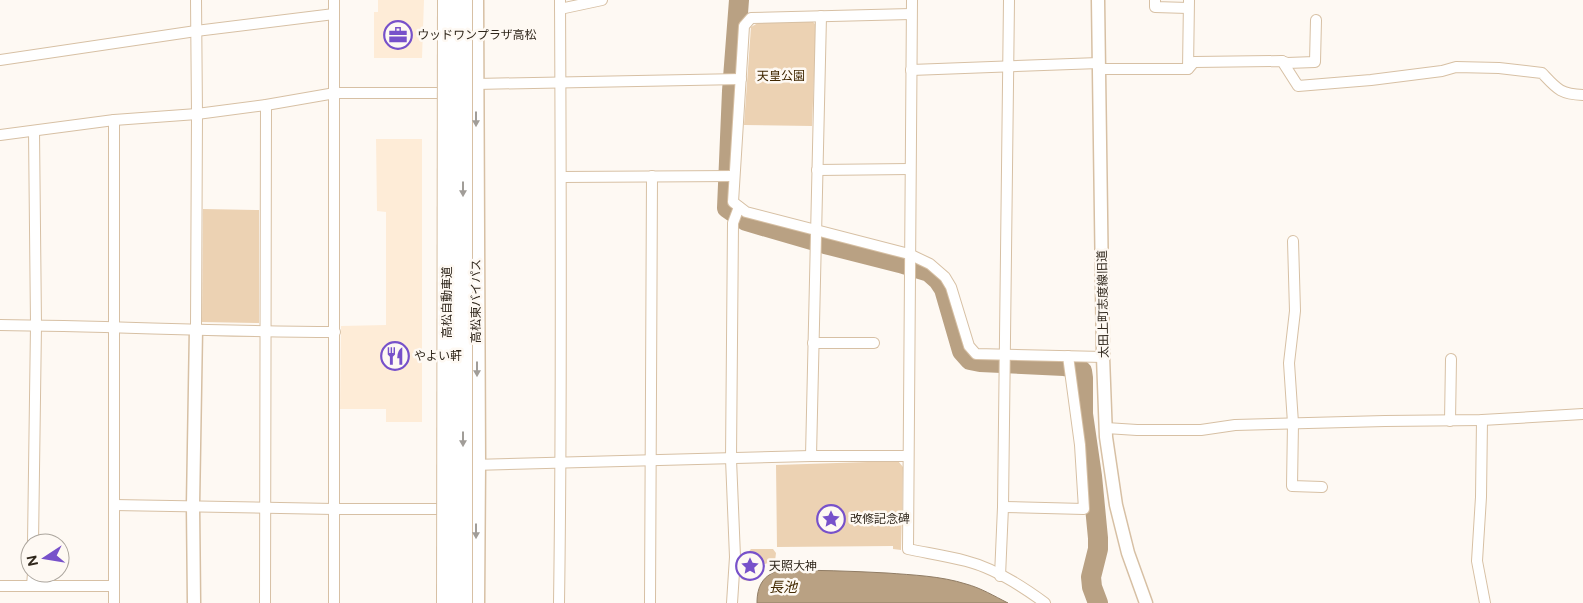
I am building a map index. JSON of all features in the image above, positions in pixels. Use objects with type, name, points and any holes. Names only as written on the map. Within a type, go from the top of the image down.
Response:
[{"type":"highway","points":[[437,603],[439,464],[439,0]]},
{"type":"highway","name":"高松自動車道","points":[[446,603],[447,0]]},
{"type":"highway","name":"高松自動車道","points":[[463,0],[463,603]]},
{"type":"highway","name":"高松東バイパス","points":[[475,0],[476,603]]},
{"type":"street","points":[[194,603],[193,505],[198,114],[196,0]]},
{"type":"street","points":[[334,0],[334,603]]},
{"type":"street","points":[[559,603],[562,177],[560,5],[602,0]]},
{"type":"street","points":[[912,0],[908,550],[968,561],[1025,589],[1045,603]]},
{"type":"street","points":[[1000,576],[1003,507],[1009,0]]},
{"type":"street","name":"太田上町志度線旧道","points":[[1098,0],[1103,358],[1106,428],[1116,505],[1128,553],[1146,603]]},
{"type":"street","points":[[1155,0],[1155,7],[1188,4],[1188,69]]},
{"type":"street","points":[[0,60],[334,14]]},
{"type":"street","points":[[911,14],[751,18],[744,26],[736,79],[729,176],[733,202],[738,209],[815,238],[909,262],[930,264],[945,277],[951,287],[968,346],[976,354],[1004,361],[1069,363],[1103,358]]},
{"type":"street","points":[[811,456],[821,16]]},
{"type":"street","points":[[1188,69],[1194,62],[1315,62],[1316,20]]},
{"type":"street","points":[[1282,61],[1298,86],[1371,80],[1456,67],[1500,68],[1542,73],[1556,88],[1568,94],[1583,95]]},
{"type":"street","points":[[911,70],[1007,66],[1099,66],[1188,69]]},
{"type":"street","points":[[476,84],[736,79]]},
{"type":"street","points":[[0,135],[114,120],[198,114],[335,93],[440,93]]},
{"type":"street","points":[[265,603],[266,105]]},
{"type":"street","points":[[114,120],[114,603]]},
{"type":"street","points":[[33,533],[36,325],[34,131]]},
{"type":"street","points":[[817,170],[910,169]]},
{"type":"street","points":[[650,603],[652,176]]},
{"type":"street","points":[[562,177],[729,176]]},
{"type":"street","points":[[732,603],[735,557],[731,459],[733,223],[738,209]]},
{"type":"street","points":[[1293,241],[1295,311],[1290,363],[1293,424],[1292,486],[1322,487]]},
{"type":"street","points":[[0,325],[335,332]]},
{"type":"street","points":[[813,343],[874,343]]},
{"type":"street","points":[[1450,421],[1451,359]]},
{"type":"street","points":[[1003,507],[1084,509],[1080,445],[1069,363]]},
{"type":"street","points":[[1106,428],[1192,430],[1235,425],[1482,420],[1583,414]]},
{"type":"street","points":[[1482,420],[1481,498],[1477,561],[1484,603]]},
{"type":"street","points":[[439,464],[561,464],[811,456],[908,456]]},
{"type":"street","points":[[114,505],[334,509],[438,508]]},
{"type":"street","points":[[0,586],[114,586]]},
{"type":"shaded area","name":"ウッドワンプラザ高松","points":[[378,0],[424,0],[422,58],[374,58],[374,12],[378,12]]},
{"type":"shaded area","points":[[376,139],[422,139],[422,422],[386,422],[386,409],[340,409],[341,326],[386,325],[386,212],[377,211]]},
{"type":"green space","name":"天皇公園","points":[[812,21],[816,25],[812,126],[744,125],[751,27],[758,23]]},
{"type":"green space","points":[[203,209],[259,210],[259,323],[202,322]]},
{"type":"green space","points":[[898,461],[903,467],[901,550],[893,549],[893,546],[777,547],[776,465]]},
{"type":"green space","points":[[751,549],[773,549],[776,553],[775,561],[759,567],[749,581],[741,578],[742,559]]},
{"type":"water","name":"長池","points":[[780,570],[917,575],[956,581],[987,592],[1008,603],[757,603],[758,591],[762,582],[769,575]]},
{"type":"waterway","points":[[739,0],[732,91],[727,208],[746,221],[929,272],[944,289],[962,351],[970,360],[1064,366],[1078,368],[1082,371],[1083,414],[1098,538],[1098,549],[1091,577],[1092,587],[1098,603]]},
{"type":"place","name":"ウッドワンプラザ高松","points":[[398,35]]},
{"type":"place","name":"やよい軒","points":[[395,356]]},
{"type":"place","name":"改修記念碑","points":[[831,519]]},
{"type":"place","name":"天照大神","points":[[750,566]]}]
